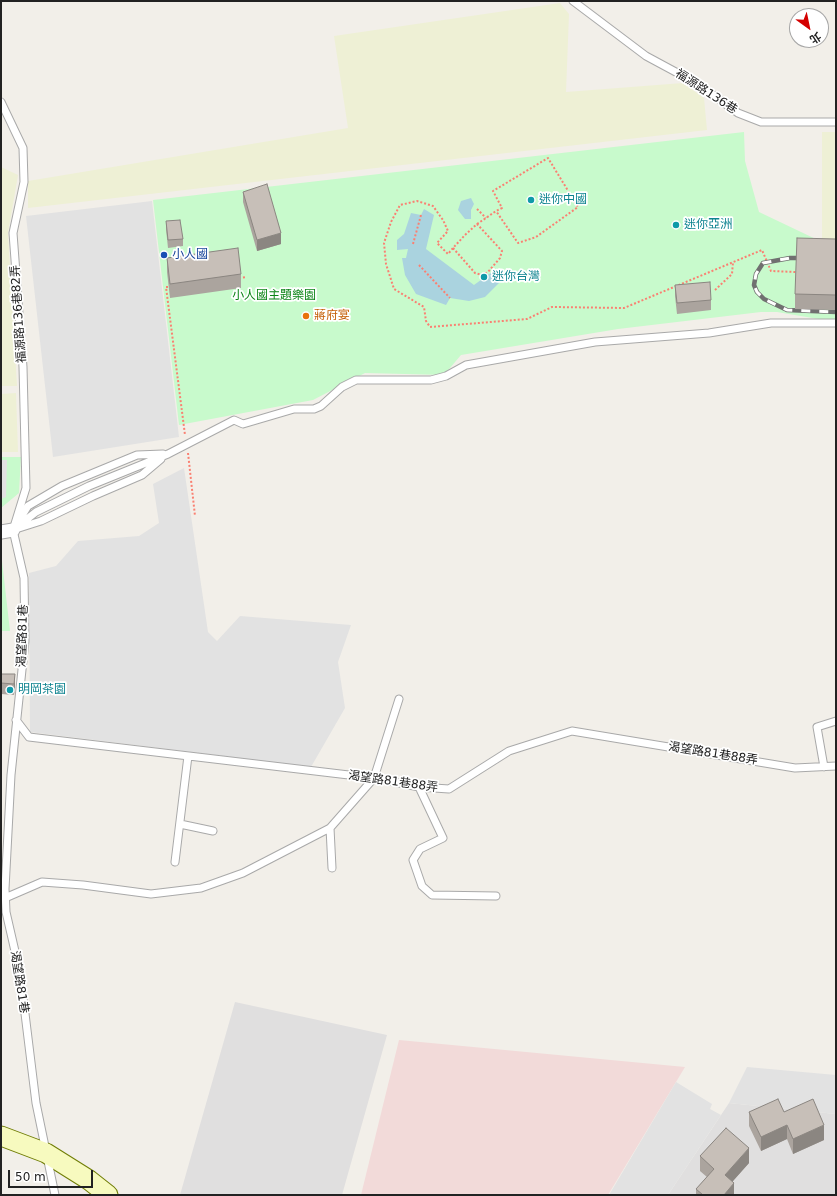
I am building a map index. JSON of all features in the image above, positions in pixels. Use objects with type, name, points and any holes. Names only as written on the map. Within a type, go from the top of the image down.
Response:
[{"type":"street","points":[[1,1136],[46,1153],[89,1180],[108,1195]]},
{"type":"lane","name":"福源路136巷","points":[[573,1],[646,56],[698,84],[738,113],[761,122],[836,122]]},
{"type":"lane","name":"福源路136巷82弄","points":[[1,102],[23,148],[24,182],[13,233],[23,367],[26,488],[7,531]]},
{"type":"lane","points":[[7,531],[42,509],[89,486],[168,454],[186,443],[234,420],[243,424],[294,409],[314,409],[321,406],[342,387],[356,380],[431,380],[446,376],[466,365],[595,342],[709,333],[771,322],[836,323]]},
{"type":"lane","points":[[7,531],[28,506],[62,486],[137,455],[168,454]]},
{"type":"lane","name":"渴望路81巷","points":[[7,531],[24,578],[25,641],[11,775],[5,898],[6,912],[20,973],[36,1103],[55,1195]]},
{"type":"lane","points":[[5,898],[42,882],[83,885],[151,894],[201,888],[243,873],[330,828],[374,778],[399,699]]},
{"type":"lane","name":"渴望路81巷88弄","points":[[16,720],[29,738],[374,778],[419,787],[449,789],[509,751],[572,731],[795,768],[836,766]]},
{"type":"lane","points":[[824,767],[817,727],[836,721]]},
{"type":"lane","points":[[175,862],[188,756]]},
{"type":"lane","points":[[419,787],[443,838],[420,849],[413,860],[422,886],[432,895],[496,896]]},
{"type":"lane","points":[[180,824],[213,831]]},
{"type":"lane","points":[[330,828],[332,868]]},
{"type":"path","points":[[496,212],[518,243],[536,237],[578,207],[548,158],[493,191],[502,208],[477,224],[448,254],[437,243],[448,231],[443,220],[433,206],[417,201],[400,205],[391,222],[384,243],[386,264],[394,289],[424,306],[426,321],[430,327],[527,319],[552,307],[624,308],[762,250],[771,271],[796,272]]},
{"type":"path","points":[[477,209],[486,218]]},
{"type":"path","points":[[413,244],[421,215]]},
{"type":"path","points":[[454,248],[475,273],[482,275],[488,272],[500,258],[502,251],[477,224]]},
{"type":"path","points":[[715,290],[732,274],[733,262]]},
{"type":"path","points":[[419,265],[450,298]]},
{"type":"path","points":[[238,278],[246,277]]},
{"type":"path","points":[[177,286],[166,287],[195,516]]},
{"type":"shaded area","points":[[152,201],[179,437],[53,457],[26,216]]},
{"type":"shaded area","points":[[1,460],[7,460],[6,497],[1,499]]},
{"type":"shaded area","points":[[184,468],[208,632],[217,641],[240,616],[351,625],[338,662],[345,708],[311,767],[30,732],[29,573],[56,566],[78,541],[139,536],[159,523],[153,484]]},
{"type":"shaded area","points":[[235,1002],[387,1035],[342,1195],[180,1195]]},
{"type":"shaded area","points":[[399,1040],[685,1067],[608,1195],[361,1195]]},
{"type":"shaded area","points":[[747,1067],[836,1075],[836,1114],[729,1103]]},
{"type":"shaded area","points":[[676,1082],[712,1104],[710,1109],[721,1115],[668,1195],[609,1195]]},
{"type":"shaded area","points":[[729,1103],[836,1114],[836,1195],[668,1195]]},
{"type":"green space","points":[[560,3],[569,14],[566,92],[683,83],[704,98],[707,130],[28,208],[28,181],[348,128],[334,36]]},
{"type":"green space","name":"小人國主題樂園","points":[[744,132],[745,161],[759,212],[822,242],[836,241],[836,322],[777,312],[761,312],[618,329],[461,355],[444,375],[365,373],[313,400],[179,425],[153,200]]},
{"type":"green space","points":[[822,132],[836,132],[836,241],[822,242]]},
{"type":"green space","points":[[1,167],[18,175],[8,233],[17,386],[1,386]]},
{"type":"green space","points":[[16,393],[18,452],[1,452],[1,394]]},
{"type":"green space","points":[[1,457],[21,457],[19,493],[1,508]]},
{"type":"green space","points":[[2,561],[10,631],[1,631]]},
{"type":"water","points":[[471,198],[474,204],[471,210],[471,219],[465,219],[458,210],[461,201]]},
{"type":"water","points":[[424,209],[434,215],[426,249],[474,285],[496,269],[505,277],[485,297],[469,301],[450,298],[446,305],[416,294],[405,275],[402,258],[406,258],[408,249],[397,250],[397,240],[404,234],[411,213],[421,215]]},
{"type":"building","points":[[267,184],[281,233],[257,240],[243,192]]},
{"type":"building","points":[[180,220],[183,239],[168,240],[166,221]]},
{"type":"building","points":[[797,238],[836,239],[836,295],[795,294]]},
{"type":"building","points":[[238,248],[241,274],[170,284],[167,258]]},
{"type":"building","points":[[710,282],[711,300],[677,303],[675,285]]},
{"type":"building","points":[[1,674],[15,674],[14,684],[1,683]]},
{"type":"building","points":[[778,1099],[784,1112],[813,1099],[824,1125],[793,1139],[787,1125],[761,1137],[749,1112]]},
{"type":"building","points":[[726,1128],[749,1148],[725,1175],[734,1183],[724,1195],[703,1195],[696,1189],[714,1169],[700,1156]]},
{"type":"railway","points":[[807,258],[790,258],[763,263],[756,274],[754,285],[757,292],[764,299],[787,310],[836,312]]},
{"type":"place","name":"迷你中國","points":[[531,200]]},
{"type":"place","name":"迷你亞洲","points":[[676,225]]},
{"type":"place","name":"小人國","points":[[164,255]]},
{"type":"place","name":"迷你台灣","points":[[484,277]]},
{"type":"place","name":"蔣府宴","points":[[306,316]]},
{"type":"place","name":"明岡茶園","points":[[10,690]]}]
